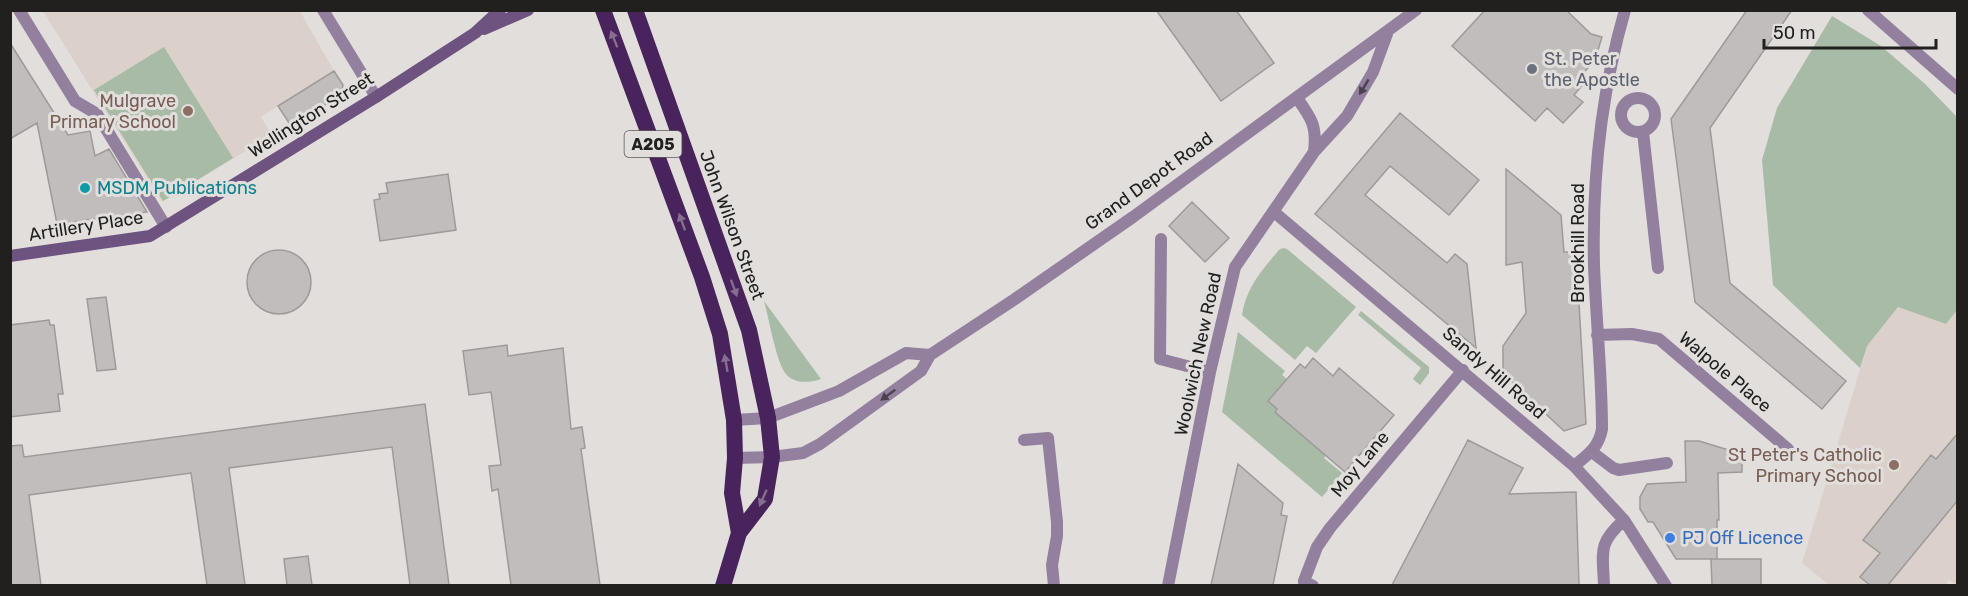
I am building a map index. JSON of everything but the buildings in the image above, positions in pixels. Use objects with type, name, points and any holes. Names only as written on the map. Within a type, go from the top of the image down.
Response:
[{"type":"highway","name":"A205","points":[[603,10],[702,277],[720,334],[734,420],[735,458],[732,493],[739,533]]},
{"type":"highway","name":"John Wilson Street","points":[[635,10],[749,330],[768,418],[772,457]]},
{"type":"highway","name":"A205","points":[[723,585],[739,533],[765,499],[772,457]]},
{"type":"main road","name":"Wellington Street","points":[[475,33],[500,10]]},
{"type":"main road","name":"Wellington Street","points":[[166,227],[475,33],[528,10]]},
{"type":"main road","name":"Artillery Place","points":[[10,256],[134,239],[150,236],[166,227]]},
{"type":"street","points":[[19,10],[75,101],[97,114],[166,227]]},
{"type":"street","points":[[323,10],[376,97]]},
{"type":"street","points":[[1387,33],[1416,10]]},
{"type":"street","name":"Brookhill Road","points":[[1592,452],[1601,439],[1602,429],[1597,335],[1594,201],[1596,162],[1612,61],[1625,10]]},
{"type":"street","points":[[1868,10],[1958,89]]},
{"type":"street","name":"Grand Depot Road","points":[[735,458],[803,453],[820,444],[921,371],[930,355],[1084,251],[1387,33]]},
{"type":"street","name":"Woolwich New Road","points":[[1168,585],[1210,372],[1235,267],[1275,212],[1314,152],[1347,116],[1373,72],[1387,33]]},
{"type":"street","points":[[1297,98],[1314,124],[1316,135],[1314,152]]},
{"type":"street","points":[[1633,99],[1650,103],[1655,114],[1649,128],[1643,132],[1627,128],[1621,119],[1621,112],[1628,101],[1633,99]]},
{"type":"street","points":[[1603,109],[1621,112]]},
{"type":"street","points":[[1643,132],[1658,268]]},
{"type":"street","name":"Sandy Hill Road","points":[[1275,212],[1575,466],[1624,520],[1666,585]]},
{"type":"street","points":[[1161,239],[1160,359],[1210,372]]},
{"type":"street","name":"Walpole Place","points":[[1597,335],[1632,334],[1659,339],[1788,449]]},
{"type":"street","points":[[734,420],[768,418],[839,391],[906,353],[930,355]]},
{"type":"street","name":"Moy Lane","points":[[1313,585],[1304,581],[1317,547],[1330,528],[1463,370]]},
{"type":"street","points":[[1024,440],[1048,438],[1057,522],[1052,565],[1054,585]]},
{"type":"street","points":[[1575,466],[1592,452],[1619,470],[1667,463]]},
{"type":"street","points":[[1604,585],[1602,550],[1605,542],[1624,520]]},
{"type":"shaded area","name":"Mulgrave Primary School","points":[[43,11],[300,11],[334,71],[261,117],[272,135],[162,202]]},
{"type":"shaded area","name":"St Peter's Catholic Primary School","points":[[1898,307],[1946,324],[1957,310],[1957,585],[1948,580],[1946,586],[1829,585],[1802,563],[1867,346]]},
{"type":"green space","points":[[1832,16],[1881,46],[1925,84],[1957,117],[1957,310],[1946,324],[1898,307],[1867,346],[1860,368],[1773,285],[1762,160],[1777,108]]},
{"type":"green space","points":[[164,47],[233,158],[163,201],[94,90]]},
{"type":"green space","points":[[1283,248],[1356,307],[1316,353],[1307,346],[1295,360],[1242,315],[1247,296],[1255,280]]},
{"type":"green space","points":[[764,301],[821,379],[802,382],[793,380],[786,374],[776,350]]},
{"type":"green space","points":[[1361,311],[1429,367],[1429,373],[1420,385],[1413,379],[1421,368],[1358,315]]},
{"type":"green space","points":[[1238,332],[1285,371],[1282,375],[1287,379],[1277,409],[1326,455],[1324,458],[1342,473],[1322,497],[1222,412]]},
{"type":"place","name":"St. Peter the Apostle","points":[[1532,69]]},
{"type":"place","name":"Mulgrave Primary School","points":[[188,111]]},
{"type":"place","name":"MSDM Publications","points":[[85,188]]},
{"type":"place","name":"St Peter's Catholic Primary School","points":[[1894,465]]},
{"type":"place","name":"PJ Off Licence","points":[[1670,538]]}]
